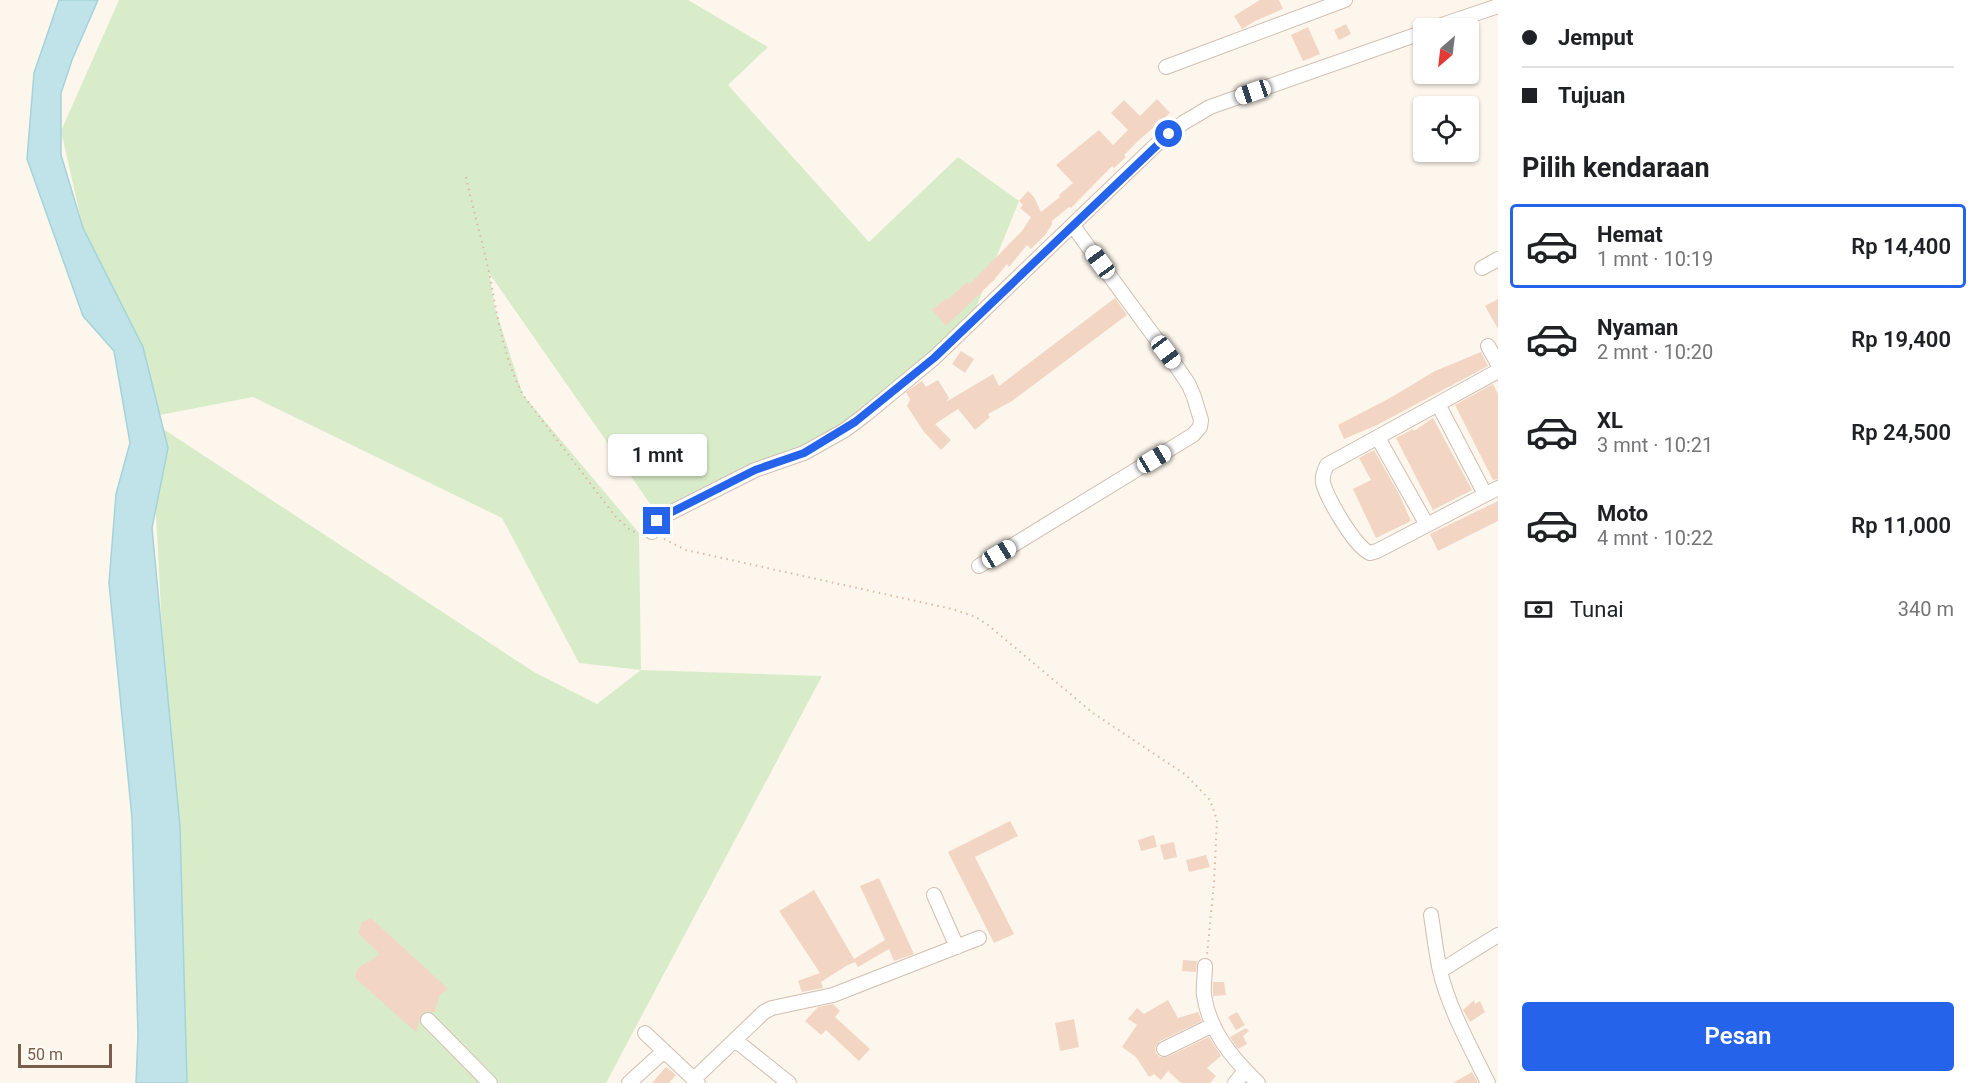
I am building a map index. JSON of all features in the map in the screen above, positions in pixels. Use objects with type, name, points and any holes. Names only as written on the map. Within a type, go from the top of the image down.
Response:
[{"type":"street","points":[[1166,67],[1345,0]]},
{"type":"street","points":[[1463,18],[1498,6]]},
{"type":"street","points":[[652,532],[660,518],[755,470],[804,453],[845,430],[934,358],[1160,141],[1196,114],[1210,107],[1413,36]]},
{"type":"street","points":[[979,566],[1193,435],[1200,427],[1201,420],[1194,397],[1179,370],[1073,226]]},
{"type":"street","points":[[1482,268],[1498,259]]},
{"type":"street","points":[[1488,346],[1498,364]]},
{"type":"street","points":[[1498,371],[1327,465],[1323,473],[1323,482],[1329,496],[1360,546],[1370,553],[1498,488]]},
{"type":"street","points":[[1438,404],[1485,494]]},
{"type":"street","points":[[1378,438],[1427,525]]},
{"type":"street","points":[[934,895],[957,947]]},
{"type":"street","points":[[1431,915],[1440,971],[1467,1040],[1488,1083]]},
{"type":"street","points":[[1440,971],[1498,935]]},
{"type":"street","points":[[645,1033],[696,1081],[764,1012],[772,1008],[833,995],[979,938]]},
{"type":"street","points":[[1205,966],[1203,992],[1213,1025],[1230,1054],[1258,1083]]},
{"type":"street","points":[[428,1020],[490,1083]]},
{"type":"street","points":[[1164,1049],[1213,1025]]},
{"type":"street","points":[[735,1040],[789,1083]]},
{"type":"street","points":[[629,1083],[664,1051]]},
{"type":"street","points":[[1234,1083],[1245,1071]]},
{"type":"path","points":[[466,177],[514,377],[523,395],[615,516],[635,533],[652,532],[686,550],[942,607],[976,617],[1093,713],[1178,770],[1202,790],[1210,800],[1217,820],[1214,883],[1205,966]]},
{"type":"green space","points":[[119,0],[688,0],[768,47],[728,85],[869,242],[958,157],[1019,201],[969,325],[827,441],[660,518],[489,273],[495,308],[523,395],[639,533],[641,670],[579,663],[502,518],[253,397],[160,415],[133,328],[83,228],[61,131]]},
{"type":"green space","points":[[151,421],[534,672],[597,704],[641,670],[822,676],[606,1083],[186,1083]]},
{"type":"water","points":[[59,0],[98,0],[72,60],[61,93],[61,155],[83,228],[143,347],[168,448],[152,528],[180,827],[187,1083],[136,1083],[138,1035],[132,818],[109,583],[116,494],[130,443],[114,351],[83,316],[27,159],[34,73]]},
{"type":"building","points":[[1260,0],[1279,0],[1283,9],[1242,29],[1234,16]]},
{"type":"building","points":[[1346,24],[1351,34],[1339,40],[1334,30]]},
{"type":"building","points":[[1308,27],[1320,54],[1303,61],[1291,35]]},
{"type":"building","points":[[1157,99],[1170,113],[1138,141],[1124,155],[1126,157],[1114,168],[1112,166],[1071,208],[1069,207],[1052,221],[1046,234],[1031,249],[1027,245],[1009,267],[1007,264],[994,280],[946,326],[932,310],[946,298],[948,300],[967,282],[969,285],[1022,231],[1031,217],[1020,208],[1023,205],[1019,201],[1028,191],[1034,197],[1041,212],[1073,183],[1056,165],[1099,130],[1113,145],[1128,130],[1111,113],[1124,100],[1140,116]]},
{"type":"building","points":[[1115,298],[1127,315],[1012,401],[988,414],[990,417],[975,430],[958,409],[935,424],[951,440],[941,450],[924,432],[907,406],[910,399],[906,392],[922,381],[926,387],[938,380],[949,398],[946,402],[993,374],[999,386]]},
{"type":"building","points":[[1498,299],[1498,329],[1485,306]]},
{"type":"building","points":[[961,351],[974,359],[965,373],[952,364]]},
{"type":"building","points":[[1481,352],[1488,366],[1377,425],[1344,439],[1338,425],[1435,371]]},
{"type":"building","points":[[1493,384],[1498,394],[1498,479],[1493,480],[1455,405]]},
{"type":"building","points":[[1433,418],[1472,490],[1433,510],[1396,438],[1413,429],[1414,431]]},
{"type":"building","points":[[1374,450],[1411,521],[1376,538],[1353,489],[1371,480],[1359,458]]},
{"type":"building","points":[[1498,501],[1498,521],[1438,551],[1430,534]]},
{"type":"building","points":[[1010,821],[1018,836],[975,857],[1014,934],[994,943],[948,852]]},
{"type":"building","points":[[1154,835],[1157,847],[1141,851],[1138,840]]},
{"type":"building","points":[[1174,842],[1177,857],[1164,860],[1160,845]]},
{"type":"building","points":[[1206,855],[1210,867],[1189,872],[1186,860]]},
{"type":"building","points":[[879,878],[914,954],[894,961],[889,949],[858,967],[855,962],[846,966],[821,982],[823,988],[802,992],[798,981],[820,973],[779,911],[814,890],[854,959],[885,940],[860,886]]},
{"type":"building","points":[[371,918],[448,989],[439,996],[435,1012],[426,1011],[421,1014],[416,1032],[355,978],[358,968],[380,954],[358,933],[362,922]]},
{"type":"building","points":[[1183,960],[1197,961],[1196,972],[1182,971]]},
{"type":"building","points":[[1213,982],[1224,982],[1226,995],[1213,996]]},
{"type":"building","points":[[1168,1000],[1178,1018],[1198,1012],[1202,1021],[1160,1041],[1155,1048],[1156,1053],[1160,1057],[1167,1057],[1209,1037],[1221,1056],[1207,1068],[1216,1076],[1210,1083],[1181,1083],[1168,1071],[1161,1080],[1154,1074],[1149,1077],[1136,1057],[1122,1047],[1137,1025],[1128,1019],[1137,1008],[1144,1014]]},
{"type":"building","points":[[1474,1000],[1475,1004],[1480,1001],[1485,1012],[1470,1022],[1463,1010]]},
{"type":"building","points":[[833,1004],[840,1011],[835,1017],[870,1049],[859,1061],[826,1030],[821,1035],[805,1021],[818,1007]]},
{"type":"building","points":[[1237,1012],[1245,1025],[1236,1030],[1228,1017]]},
{"type":"building","points":[[1074,1019],[1079,1047],[1060,1051],[1055,1023]]},
{"type":"building","points":[[1246,1028],[1249,1031],[1243,1036],[1247,1044],[1238,1049],[1230,1037]]},
{"type":"building","points":[[666,1067],[676,1075],[669,1083],[652,1083]]},
{"type":"building","points":[[1472,1072],[1478,1083],[1453,1083]]},
{"type":"route","points":[[657,521],[755,470],[804,453],[845,430],[865,415],[934,358],[1169,134]]}]
